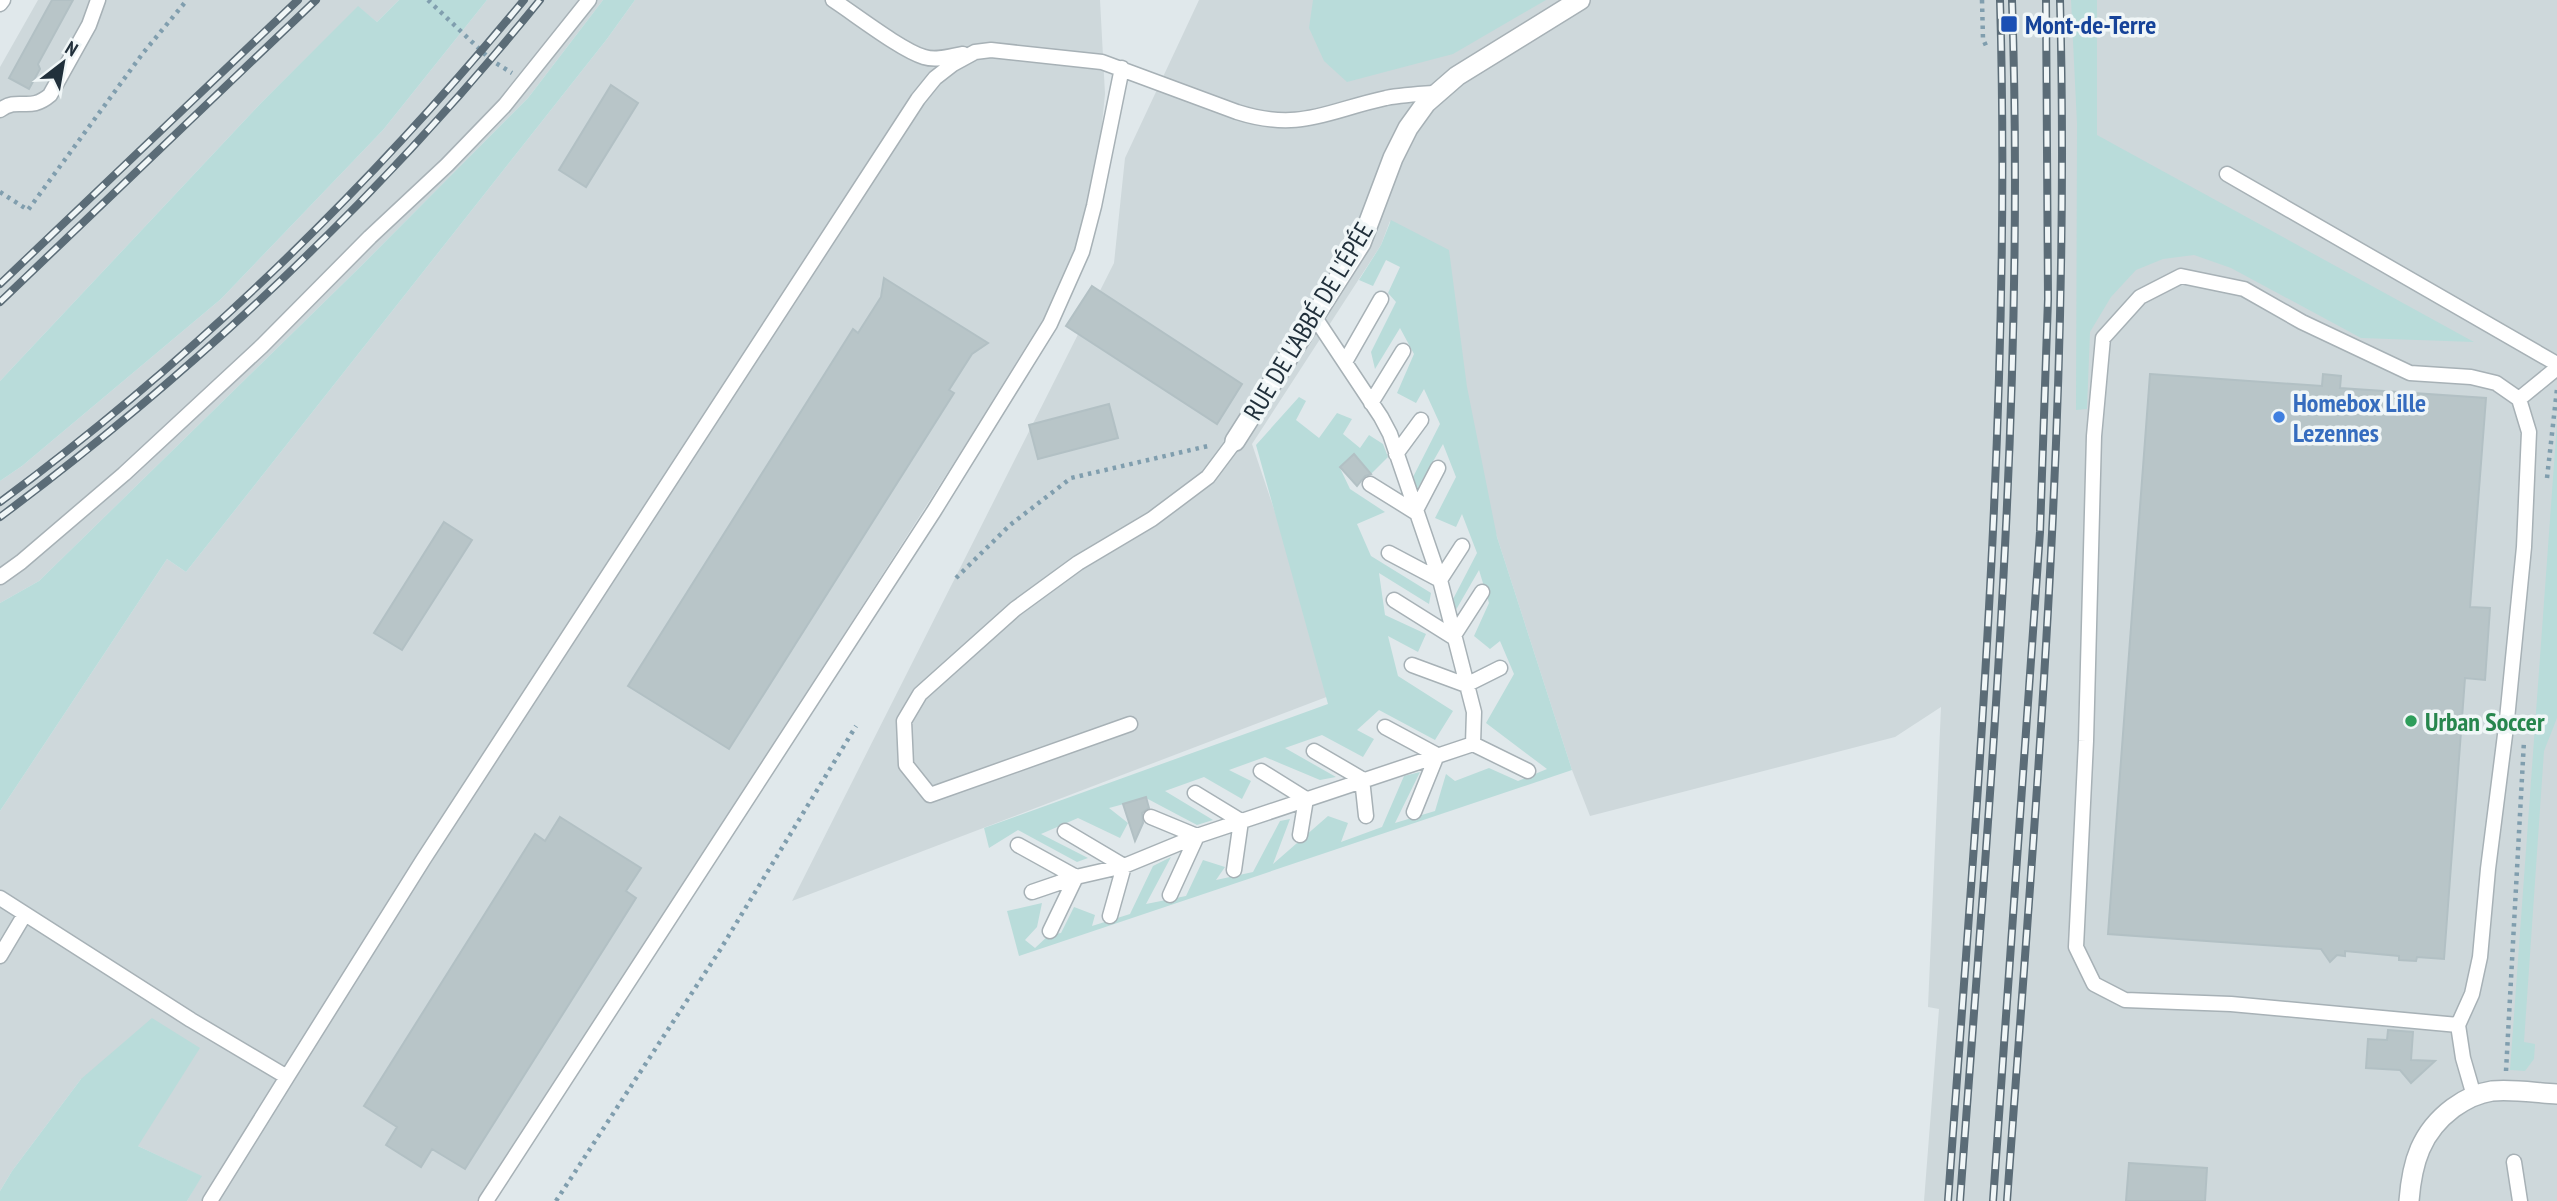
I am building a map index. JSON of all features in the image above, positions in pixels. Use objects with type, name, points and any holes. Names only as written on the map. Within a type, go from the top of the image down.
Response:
[{"type":"street","name":"RUE DE L'ABBÉ DE L'ÉPÉE","points":[[1235,441],[1361,243],[1385,176],[1404,135],[1418,114],[1435,93],[1457,76],[1580,0]]},
{"type":"street","points":[[2409,1201],[2415,1160],[2422,1142],[2445,1114],[2474,1096],[2490,1091],[2557,1094]]},
{"type":"lane","points":[[0,110],[9,104],[41,103],[50,95],[89,25],[98,0]]},
{"type":"lane","points":[[0,577],[22,562],[124,474],[262,346],[370,237],[447,165],[505,105],[589,0]]},
{"type":"lane","points":[[833,0],[926,58],[991,50],[1082,58],[1122,68],[1256,118],[1286,122],[1317,118],[1388,98],[1435,93]]},
{"type":"lane","points":[[210,1201],[423,860],[918,99],[935,78],[975,52]]},
{"type":"lane","points":[[486,1201],[911,546],[1050,324],[1082,252],[1122,68]]},
{"type":"lane","points":[[2227,174],[2557,366],[2519,399]]},
{"type":"lane","points":[[2458,1025],[2231,1004],[2125,1000],[2094,984],[2076,947],[2086,727],[2094,436],[2103,338],[2140,297],[2181,276],[2244,289],[2302,322],[2410,373],[2471,377],[2496,383],[2519,399],[2529,432],[2524,547],[2480,957],[2472,994],[2458,1025],[2463,1058],[2474,1096]]},
{"type":"lane","points":[[1345,362],[1381,299]]},
{"type":"lane","points":[[1314,316],[1390,434],[1440,580],[1474,712],[1473,744]]},
{"type":"lane","points":[[1371,402],[1403,351]]},
{"type":"lane","points":[[1396,454],[1421,420]]},
{"type":"lane","points":[[1130,724],[930,794],[906,765],[904,721],[920,694],[1015,609],[1078,563],[1152,519],[1208,477],[1235,441]]},
{"type":"lane","points":[[1415,512],[1438,468]]},
{"type":"lane","points":[[1370,484],[1415,512]]},
{"type":"lane","points":[[1440,580],[1462,546]]},
{"type":"lane","points":[[1389,553],[1440,580]]},
{"type":"lane","points":[[1453,637],[1482,592]]},
{"type":"lane","points":[[1394,600],[1453,637]]},
{"type":"lane","points":[[1412,665],[1466,685],[1500,668]]},
{"type":"lane","points":[[1385,727],[1437,755]]},
{"type":"lane","points":[[1032,892],[1076,877],[1124,866],[1197,836],[1473,744],[1528,771]]},
{"type":"lane","points":[[1314,751],[1362,779]]},
{"type":"lane","points":[[1413,812],[1437,755]]},
{"type":"lane","points":[[1261,771],[1306,799]]},
{"type":"lane","points":[[1362,779],[1366,816]]},
{"type":"lane","points":[[1195,793],[1241,821]]},
{"type":"lane","points":[[1300,835],[1306,799]]},
{"type":"lane","points":[[1151,817],[1197,836]]},
{"type":"lane","points":[[1234,870],[1241,821]]},
{"type":"lane","points":[[1065,831],[1124,866]]},
{"type":"lane","points":[[1170,895],[1197,836]]},
{"type":"lane","points":[[1018,845],[1076,877]]},
{"type":"lane","points":[[1110,916],[1124,866]]},
{"type":"lane","points":[[1050,931],[1076,877]]},
{"type":"lane","points":[[0,898],[191,1020],[287,1077]]},
{"type":"lane","points":[[0,956],[25,914]]},
{"type":"lane","points":[[2514,1162],[2520,1201]]},
{"type":"path","points":[[0,192],[28,210],[143,52],[187,0]]},
{"type":"path","points":[[428,0],[491,60],[526,78]]},
{"type":"path","points":[[1982,0],[1983,39],[1987,48]]},
{"type":"path","points":[[2546,485],[2557,388]]},
{"type":"path","points":[[956,578],[1010,524],[1071,478],[1235,441]]},
{"type":"path","points":[[556,1201],[720,950],[856,726]]},
{"type":"path","points":[[2504,1091],[2525,733]]},
{"type":"shaded area","points":[[38,0],[399,0],[377,22],[358,7],[261,103],[0,381],[0,67]]},
{"type":"shaded area","points":[[487,0],[603,0],[528,98],[360,267],[39,581],[0,603],[0,481],[22,466],[221,299],[383,130]]},
{"type":"shaded area","points":[[635,0],[1100,0],[1105,94],[1100,143],[1082,235],[1044,322],[481,1201],[187,1201],[201,1176],[138,1146],[81,1079],[0,1191],[0,811],[167,559],[186,572]]},
{"type":"shaded area","points":[[1199,0],[2557,0],[2557,1201],[1924,1201],[1939,1009],[1928,1007],[1941,707],[1895,737],[1590,816],[1572,770],[1497,537],[1390,221],[1381,245],[1252,444],[1301,589],[1329,696],[792,901],[1114,263],[1125,158]]},
{"type":"green space","points":[[399,0],[487,0],[383,130],[221,299],[22,466],[0,481],[0,381],[261,103],[358,6],[377,22]]},
{"type":"green space","points":[[603,0],[635,0],[186,572],[167,559],[0,811],[0,603],[39,581],[360,267],[528,98]]},
{"type":"green space","points":[[1313,0],[1546,0],[1453,54],[1347,82],[1324,61],[1309,28]]},
{"type":"green space","points":[[2071,0],[2097,0],[2097,135],[2474,342],[2361,338],[2231,268],[2194,255],[2163,259],[2136,270],[2111,297],[2090,332],[2087,409],[2076,410],[2077,124]]},
{"type":"green space","points":[[1391,220],[1449,250],[1467,387],[1497,537],[1572,770],[1019,956],[1007,911],[1042,903],[1037,927],[1025,940],[1035,948],[1049,935],[1061,933],[1074,907],[1095,915],[1092,926],[1130,914],[1153,866],[1171,857],[1146,904],[1186,896],[1203,860],[1225,867],[1216,880],[1253,872],[1280,821],[1290,819],[1273,864],[1328,816],[1348,823],[1341,842],[1382,827],[1404,776],[1420,772],[1395,823],[1435,811],[1446,774],[1455,781],[1489,768],[1518,781],[1547,769],[1486,723],[1514,674],[1500,641],[1490,649],[1474,636],[1489,603],[1479,570],[1453,615],[1451,603],[1477,553],[1462,514],[1456,527],[1435,518],[1456,477],[1443,444],[1415,493],[1412,479],[1440,424],[1424,389],[1416,403],[1397,393],[1414,354],[1400,328],[1375,369],[1371,352],[1396,302],[1388,293],[1400,267],[1386,260],[1373,286],[1359,280],[1381,245]]},
{"type":"green space","points":[[1299,397],[1306,401],[1296,420],[1319,438],[1337,413],[1352,419],[1343,434],[1360,448],[1369,435],[1383,444],[1388,457],[1371,474],[1355,455],[1340,468],[1350,489],[1385,512],[1357,524],[1371,556],[1431,593],[1429,604],[1379,573],[1385,615],[1426,634],[1418,652],[1388,636],[1398,676],[1453,711],[1435,740],[1379,710],[1357,730],[1374,739],[1363,757],[1322,735],[1285,748],[1336,777],[1320,780],[1265,757],[1229,770],[1251,781],[1242,799],[1204,777],[1165,791],[1213,820],[1197,825],[1146,798],[1109,808],[1128,823],[1120,838],[1078,818],[1041,834],[1088,858],[1077,862],[1018,830],[989,848],[984,828],[1328,704],[1256,445]]},
{"type":"green space","points":[[2557,423],[2557,718],[2544,751],[2524,1042],[2535,1044],[2534,1059],[2525,1071],[2510,1070]]},
{"type":"green space","points":[[152,1018],[200,1048],[138,1146],[202,1176],[187,1201],[0,1201],[0,1191],[12,1171],[81,1079]]},
{"type":"building","points":[[52,0],[73,0],[38,64],[40,69],[29,89],[9,78]]},
{"type":"building","points":[[611,85],[638,103],[586,187],[559,170]]},
{"type":"building","points":[[884,278],[988,343],[972,354],[949,390],[954,393],[729,749],[628,686],[853,329],[858,333],[881,297]]},
{"type":"building","points":[[1092,286],[1242,384],[1217,424],[1066,326]]},
{"type":"building","points":[[2150,374],[2322,386],[2323,374],[2341,376],[2340,388],[2486,398],[2470,607],[2490,608],[2485,680],[2465,678],[2444,959],[2417,957],[2416,961],[2399,960],[2399,956],[2345,951],[2345,956],[2337,955],[2330,962],[2321,949],[2108,934]]},
{"type":"building","points":[[1109,404],[1118,438],[1038,459],[1029,425]]},
{"type":"building","points":[[1354,454],[1371,474],[1365,476],[1357,486],[1340,467]]},
{"type":"building","points":[[444,522],[472,540],[402,650],[374,633]]},
{"type":"building","points":[[1146,797],[1149,808],[1142,813],[1143,823],[1135,841],[1123,804]]},
{"type":"building","points":[[560,817],[641,868],[626,891],[636,898],[465,1169],[432,1149],[421,1167],[386,1145],[397,1127],[364,1106],[535,834],[545,841]]},
{"type":"building","points":[[2388,1030],[2413,1032],[2411,1060],[2435,1061],[2411,1083],[2400,1070],[2366,1068],[2368,1039],[2387,1040]]},
{"type":"building","points":[[2129,1163],[2207,1168],[2205,1201],[2126,1201]]},
{"type":"railway","points":[[0,284],[298,0]]},
{"type":"railway","points":[[0,302],[316,0]]},
{"type":"railway","points":[[0,502],[143,389],[277,267],[404,137],[524,0]]},
{"type":"railway","points":[[0,517],[147,400],[218,339],[286,275],[353,210],[417,142],[540,0]]},
{"type":"railway","points":[[1948,1201],[1980,751],[1996,451],[2001,301],[2000,0]]},
{"type":"railway","points":[[1960,1201],[1993,751],[2009,451],[2014,301],[2012,0]]},
{"type":"railway","points":[[1993,1201],[2040,532],[2048,299],[2046,0]]},
{"type":"railway","points":[[2007,1201],[2039,751],[2056,451],[2062,150],[2060,0]]},
{"type":"place","name":"Mont-de-Terre","points":[[2009,24]]},
{"type":"place","name":"Homebox Lille Lezennes","points":[[2279,417]]},
{"type":"place","name":"Urban Soccer","points":[[2411,721]]}]
